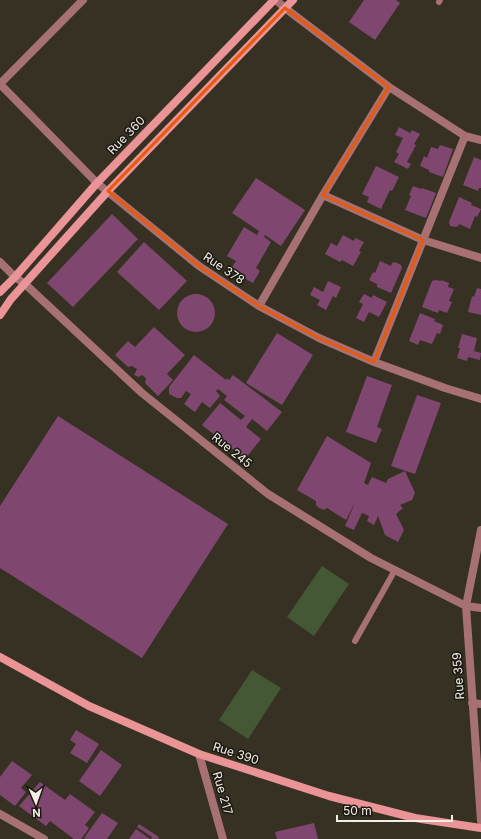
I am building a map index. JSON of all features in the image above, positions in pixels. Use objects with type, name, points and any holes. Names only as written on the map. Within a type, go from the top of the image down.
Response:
[{"type":"main road","name":"Rue 360","points":[[0,292],[97,183],[275,0]]},
{"type":"main road","points":[[0,315],[24,284],[108,191],[293,0]]},
{"type":"main road","name":"Rue 390","points":[[0,657],[89,706],[199,754],[329,796],[415,818],[481,828]]},
{"type":"street","points":[[0,84],[83,0]]},
{"type":"street","points":[[275,0],[389,87],[465,136],[481,140]]},
{"type":"street","name":"Rue 378","points":[[0,84],[97,183],[199,266],[259,306],[319,338],[374,362],[445,388],[481,398]]},
{"type":"street","points":[[259,306],[322,195],[389,87]]},
{"type":"street","points":[[374,362],[465,136]]},
{"type":"street","points":[[322,195],[423,240],[481,258]]},
{"type":"street","name":"Rue 245","points":[[0,262],[14,277],[24,284],[142,393],[268,494],[371,558],[466,606],[481,608]]},
{"type":"street","name":"Rue 359","points":[[481,530],[466,606],[477,704],[481,821]]},
{"type":"street","name":"Rue 217","points":[[199,754],[223,839]]},
{"type":"street","points":[[0,814],[44,839]]},
{"type":"lane","points":[[355,641],[395,570]]},
{"type":"highlighted area","points":[[285,8],[389,87],[323,195],[423,240],[374,362],[319,338],[259,306],[199,266],[108,191]]},
{"type":"green space","points":[[322,566],[349,584],[314,636],[287,617]]},
{"type":"green space","points":[[252,670],[281,688],[248,739],[219,720]]},
{"type":"building","points":[[364,0],[396,0],[400,3],[375,40],[349,22]]},
{"type":"building","points":[[399,127],[410,133],[412,130],[420,134],[414,144],[416,145],[407,162],[411,164],[408,169],[394,162],[399,154],[396,152],[403,138],[395,135]]},
{"type":"building","points":[[440,145],[453,149],[443,177],[429,172],[429,170],[420,166],[424,156],[427,158],[431,147],[438,149]]},
{"type":"building","points":[[474,157],[481,160],[481,188],[479,188],[478,191],[463,185]]},
{"type":"building","points":[[376,166],[399,177],[392,191],[390,190],[381,209],[367,202],[369,197],[362,194]]},
{"type":"building","points":[[256,178],[305,210],[281,246],[265,235],[264,237],[271,242],[256,268],[260,271],[253,283],[230,270],[236,261],[227,256],[244,227],[257,235],[259,231],[232,213]]},
{"type":"building","points":[[413,186],[436,193],[426,218],[405,210],[411,196],[409,195]]},
{"type":"building","points":[[459,197],[472,203],[471,205],[481,209],[477,217],[475,216],[470,229],[459,224],[455,227],[450,226],[449,222]]},
{"type":"building","points":[[112,214],[138,239],[73,307],[47,283]]},
{"type":"building","points":[[343,235],[354,241],[355,238],[364,242],[359,251],[361,252],[353,266],[342,260],[340,262],[325,254],[331,243],[337,246]]},
{"type":"building","points":[[144,242],[187,281],[159,310],[117,272]]},
{"type":"building","points":[[380,261],[391,266],[392,263],[395,262],[401,265],[402,268],[391,293],[377,287],[377,284],[369,280],[373,272],[375,273]]},
{"type":"building","points":[[441,280],[449,283],[448,287],[454,289],[449,301],[452,302],[447,313],[439,310],[438,313],[422,307],[432,281]]},
{"type":"building","points":[[328,281],[341,287],[336,298],[333,296],[326,310],[317,305],[320,300],[310,295],[314,287],[323,292]]},
{"type":"building","points":[[477,288],[481,289],[481,315],[468,312],[472,296],[474,297]]},
{"type":"building","points":[[192,294],[200,294],[207,297],[212,302],[215,313],[212,324],[207,329],[200,332],[192,332],[185,329],[180,324],[177,317],[177,309],[180,302],[185,297]]},
{"type":"building","points":[[364,294],[372,298],[373,295],[387,302],[379,317],[369,312],[364,322],[356,318],[363,304],[359,302]]},
{"type":"building","points":[[420,313],[435,319],[434,321],[443,325],[440,334],[437,333],[432,344],[420,340],[418,345],[409,341]]},
{"type":"building","points":[[154,327],[185,355],[167,374],[173,380],[158,396],[145,383],[146,378],[142,375],[139,377],[134,375],[137,369],[132,366],[128,367],[115,355],[128,341],[135,347]]},
{"type":"building","points":[[277,333],[313,355],[282,405],[246,383]]},
{"type":"building","points":[[462,334],[477,338],[474,351],[481,353],[480,360],[468,357],[467,361],[457,358]]},
{"type":"building","points":[[194,355],[226,380],[227,378],[229,380],[233,375],[282,412],[267,431],[252,419],[246,427],[261,439],[245,459],[202,425],[220,403],[241,420],[245,416],[224,400],[227,396],[218,389],[216,391],[220,396],[210,408],[202,402],[195,412],[184,404],[191,394],[186,391],[181,398],[177,398],[169,394],[169,387]]},
{"type":"building","points":[[367,376],[392,385],[377,427],[382,429],[376,443],[346,432]]},
{"type":"building","points":[[417,395],[441,403],[415,474],[391,466]]},
{"type":"building","points":[[58,416],[228,524],[142,658],[0,568],[0,506]]},
{"type":"building","points":[[327,436],[371,463],[364,483],[368,485],[372,477],[386,483],[388,479],[405,471],[415,493],[412,500],[400,505],[403,508],[396,514],[404,530],[398,542],[385,535],[378,516],[374,525],[367,521],[369,516],[362,513],[354,530],[345,526],[356,500],[346,520],[327,508],[324,510],[319,508],[316,505],[316,501],[297,490]]},
{"type":"building","points":[[76,730],[99,744],[87,763],[70,753],[76,744],[70,740]]},
{"type":"building","points":[[101,750],[122,765],[100,796],[79,781]]},
{"type":"building","points":[[12,761],[32,775],[21,788],[26,792],[15,806],[0,795],[0,777]]},
{"type":"building","points":[[40,782],[65,800],[70,794],[95,812],[85,825],[89,828],[81,839],[74,839],[50,821],[46,826],[19,806]]},
{"type":"building","points":[[102,813],[118,823],[107,839],[84,838]]},
{"type":"building","points":[[314,823],[318,839],[277,839],[275,832]]},
{"type":"building","points":[[139,824],[159,837],[158,839],[151,839],[152,837],[137,827]]},
{"type":"building","points":[[136,829],[150,839],[129,839]]}]
